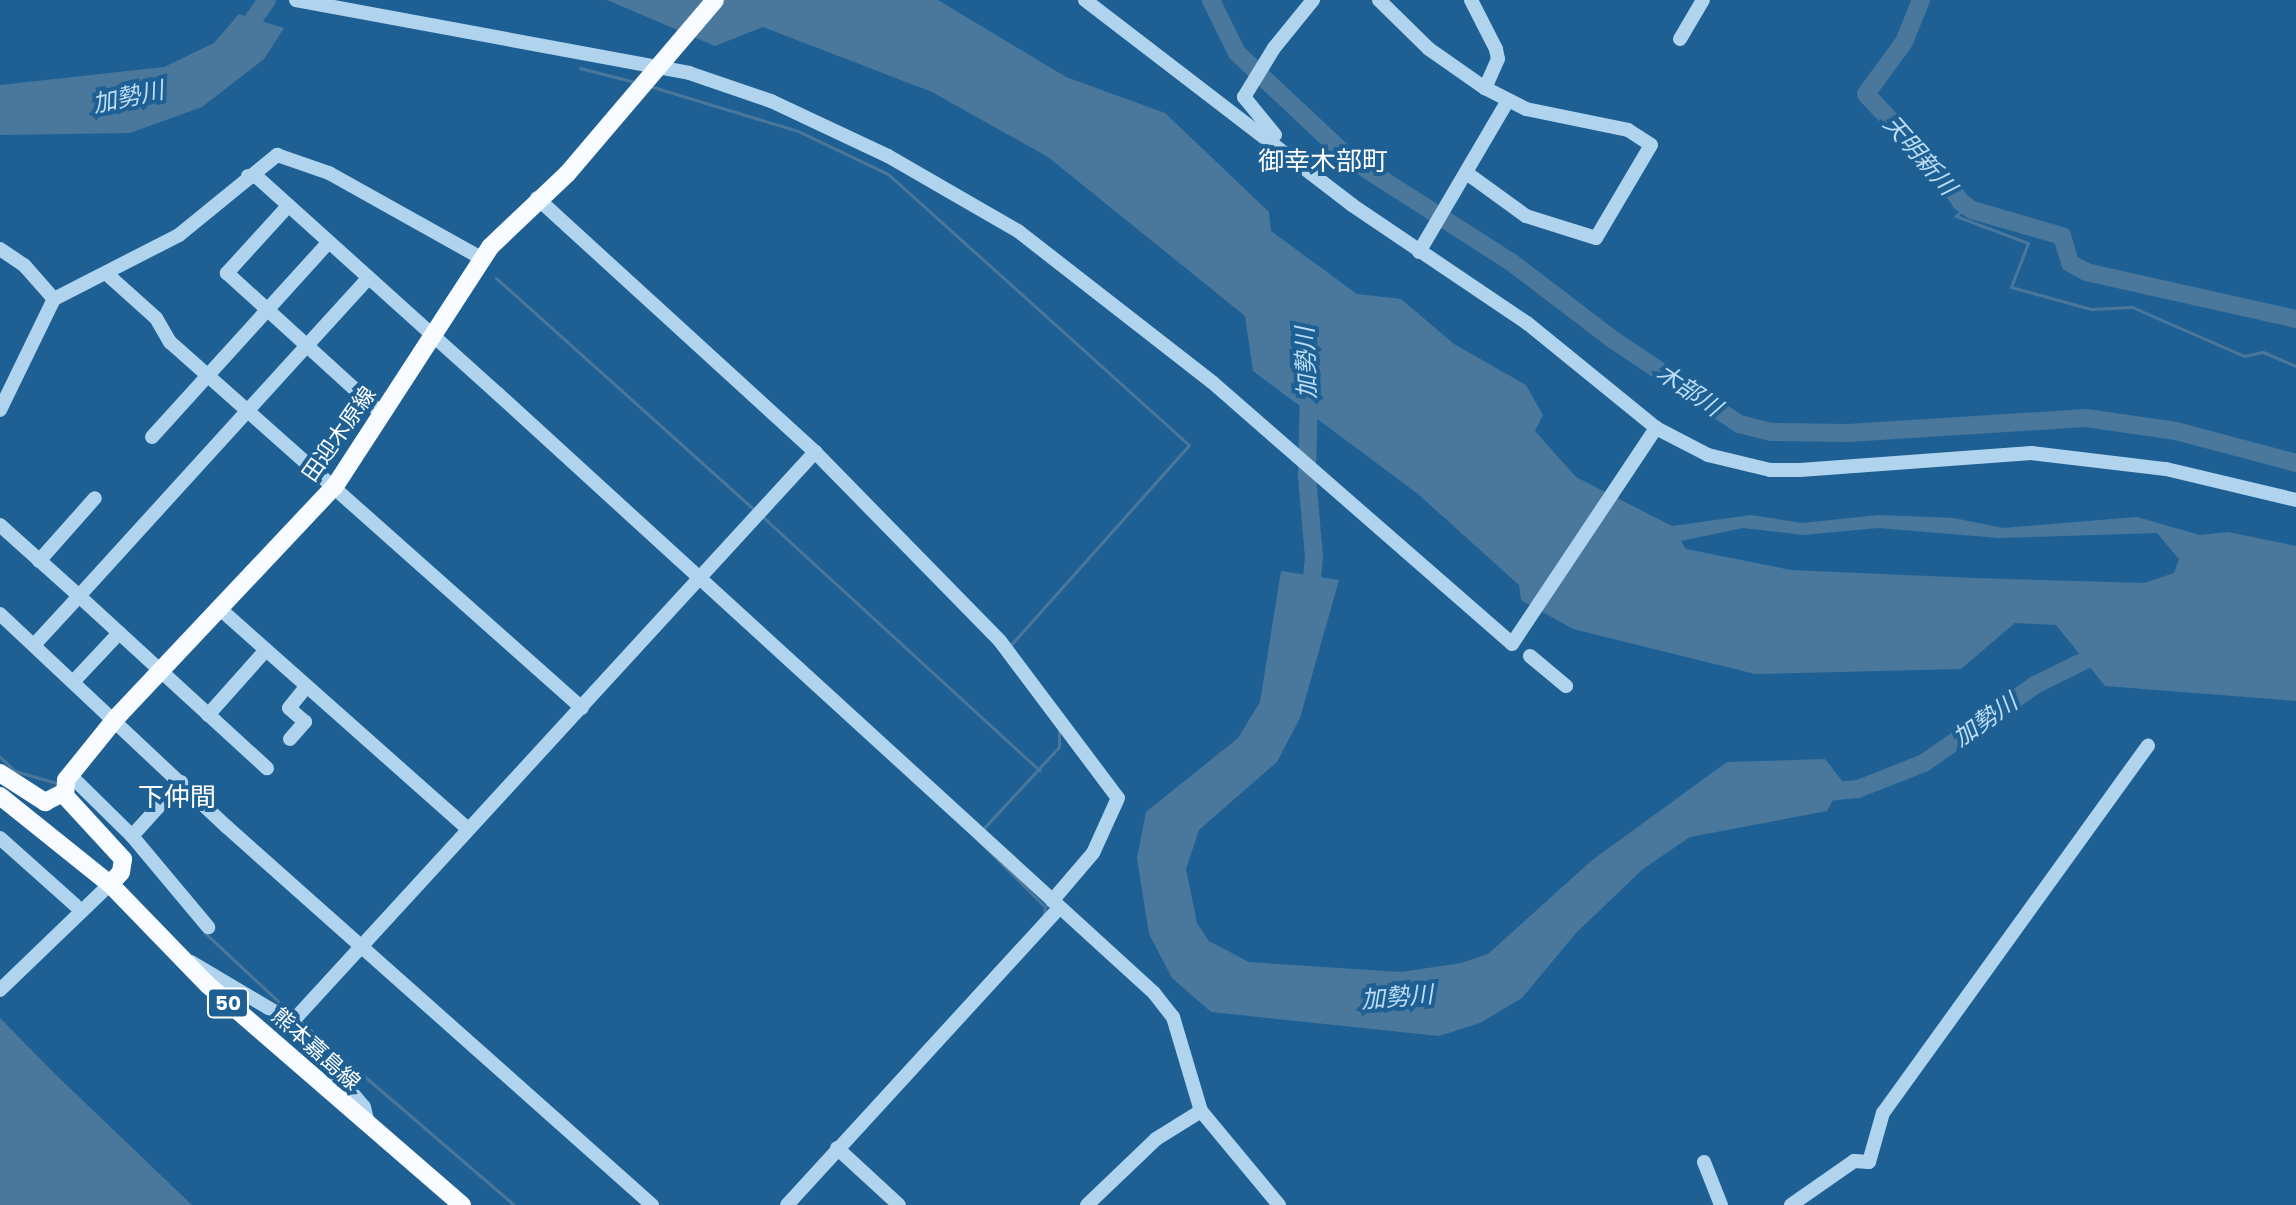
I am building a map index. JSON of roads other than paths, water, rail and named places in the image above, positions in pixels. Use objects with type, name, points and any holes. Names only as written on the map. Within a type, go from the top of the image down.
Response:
[{"type":"main road","name":"田迎木原線","points":[[67,782],[116,718],[335,486],[481,258],[537,198],[567,174],[715,0]]},
{"type":"main road","points":[[0,773],[45,802],[67,782],[123,859],[121,872],[105,889]]},
{"type":"main road","name":"熊本嘉島線","points":[[0,796],[182,957],[369,1129],[462,1205]]},
{"type":"street","points":[[296,0],[689,73],[810,118],[936,182],[1018,231],[1212,382],[1512,644],[1651,432]]},
{"type":"street","points":[[1085,0],[1419,252],[1527,323],[1651,432],[1708,455],[1770,470],[2031,453],[2166,469],[2296,500]]},
{"type":"street","points":[[1290,154],[1244,97],[1270,53],[1313,0]]},
{"type":"street","points":[[1379,0],[1429,49],[1485,88],[1526,109],[1628,130],[1651,145],[1596,238],[1526,216],[1468,174]]},
{"type":"street","points":[[1471,0],[1498,59],[1485,88]]},
{"type":"street","points":[[1680,39],[1703,0]]},
{"type":"street","points":[[1419,252],[1468,174],[1508,100]]},
{"type":"street","points":[[0,410],[54,299],[108,275],[179,235],[277,155],[329,173],[481,258]]},
{"type":"street","points":[[248,176],[257,177],[1154,993],[1173,1017],[1201,1111],[1279,1205]]},
{"type":"street","points":[[537,198],[815,452],[1000,641],[1118,798],[1093,853],[1056,904],[787,1205]]},
{"type":"street","points":[[288,206],[227,273],[383,415]]},
{"type":"street","points":[[152,437],[329,242]]},
{"type":"street","points":[[0,249],[24,265],[54,299]]},
{"type":"street","points":[[108,275],[156,318],[170,342],[582,708]]},
{"type":"street","points":[[34,645],[368,278]]},
{"type":"street","points":[[292,1022],[362,942],[582,708],[815,452]]},
{"type":"street","points":[[39,561],[95,498]]},
{"type":"street","points":[[0,525],[267,768]]},
{"type":"street","points":[[219,608],[468,829]]},
{"type":"street","points":[[0,614],[116,718],[181,782],[652,1205]]},
{"type":"street","points":[[74,681],[119,633]]},
{"type":"street","points":[[208,715],[266,650]]},
{"type":"street","points":[[1530,656],[1566,686]]},
{"type":"street","points":[[290,739],[305,722],[289,708],[307,686]]},
{"type":"street","points":[[1791,1205],[1854,1161],[1869,1162],[1883,1113],[2148,745]]},
{"type":"street","points":[[67,782],[132,836],[208,927]]},
{"type":"street","points":[[132,836],[181,782]]},
{"type":"street","points":[[0,838],[75,905]]},
{"type":"street","points":[[0,990],[105,889]]},
{"type":"street","points":[[182,957],[292,1022],[364,1107],[369,1129]]},
{"type":"street","points":[[1087,1205],[1156,1139],[1201,1111]]},
{"type":"street","points":[[837,1148],[899,1205]]},
{"type":"street","points":[[1704,1162],[1721,1205]]},
{"type":"water","points":[[607,0],[938,0],[1066,77],[1165,113],[1269,212],[1271,231],[1357,294],[1401,299],[1454,344],[1526,385],[1543,415],[1535,431],[1576,477],[1672,526],[1751,515],[1802,523],[1879,515],[1954,518],[2003,528],[2137,517],[2200,535],[2228,532],[2296,546],[2296,701],[2105,686],[2056,625],[2015,623],[1961,669],[1755,674],[1573,629],[1521,600],[1519,585],[1418,494],[1253,371],[1245,316],[1048,157],[932,92],[763,27],[715,46]],"holes":[[[1743,528],[1804,535],[1878,528],[1999,538],[2157,533],[2179,559],[2174,573],[2144,583],[1974,578],[1791,570],[1686,549],[1681,541]]]},
{"type":"water","points":[[239,14],[284,28],[264,59],[202,107],[130,133],[0,135],[0,85],[164,67],[214,43]]},
{"type":"water","points":[[1281,571],[1339,580],[1300,718],[1277,762],[1199,830],[1186,869],[1197,923],[1209,941],[1249,962],[1401,972],[1461,963],[1488,954],[1591,861],[1727,762],[1825,759],[1843,782],[1827,811],[1690,837],[1643,869],[1576,933],[1522,998],[1480,1023],[1439,1036],[1211,1012],[1172,978],[1149,934],[1137,858],[1146,812],[1238,738],[1260,702]]},
{"type":"water","points":[[0,1018],[55,1074],[192,1205],[0,1205]]},
{"type":"waterway","name":"加勢川","points":[[241,37],[267,0]]},
{"type":"waterway","name":"木部川","points":[[1211,0],[1237,53],[1349,158],[1511,262],[1612,339],[1739,424],[1770,432],[1848,433],[2086,418],[2176,431],[2296,463]]},
{"type":"waterway","name":"天明新川","points":[[1921,0],[1904,42],[1866,94],[1946,180],[1961,202],[1972,210],[2062,236],[2070,263],[2086,272],[2296,319]]},
{"type":"waterway","points":[[580,68],[634,82]]},
{"type":"waterway","points":[[653,87],[798,131],[888,174],[1189,445],[1011,645]]},
{"type":"waterway","points":[[1968,203],[1956,216],[2028,243],[2011,287],[2091,309],[2132,307],[2244,356],[2263,352],[2296,366]]},
{"type":"waterway","points":[[496,278],[755,510]]},
{"type":"waterway","name":"加勢川","points":[[1309,392],[1307,476],[1314,557],[1310,598]]},
{"type":"waterway","points":[[764,518],[1040,771]]},
{"type":"waterway","name":"加勢川","points":[[1816,793],[1858,789],[1924,763],[2035,685],[2104,651]]},
{"type":"waterway","points":[[983,829],[1059,747],[1059,730]]},
{"type":"waterway","points":[[0,757],[15,771],[60,784]]},
{"type":"waterway","points":[[976,838],[1045,907],[1044,914]]},
{"type":"waterway","points":[[205,933],[293,1015]]},
{"type":"waterway","points":[[299,1020],[514,1205]]},
{"type":"district","name":"御幸木部町","points":[[1323,162]]},
{"type":"district","name":"下仲間","points":[[177,798]]}]
